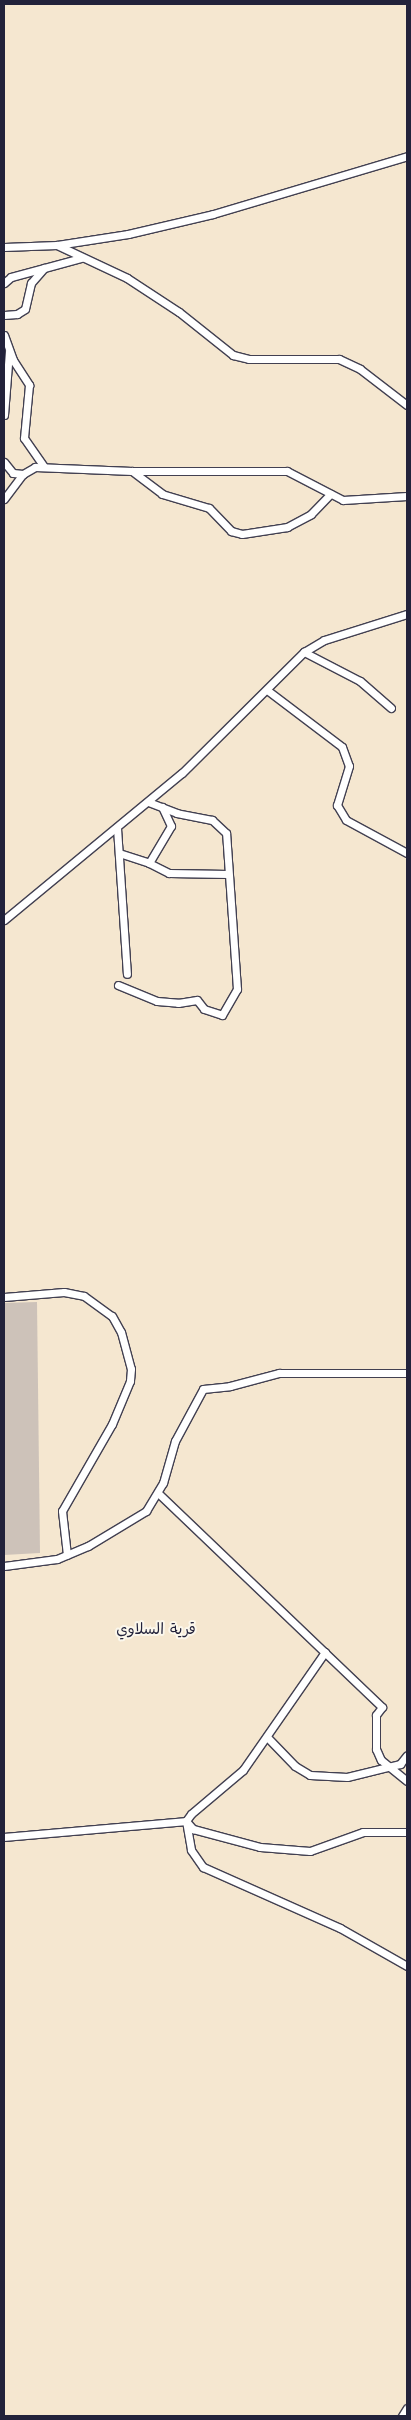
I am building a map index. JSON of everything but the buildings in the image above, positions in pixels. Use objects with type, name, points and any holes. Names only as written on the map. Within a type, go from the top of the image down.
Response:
[{"type":"street","points":[[4,247],[57,245],[128,234],[214,214],[407,156]]},
{"type":"street","points":[[57,245],[81,258],[127,278],[179,312],[233,355],[249,359],[339,359],[360,369],[407,405]]},
{"type":"street","points":[[4,283],[11,277],[81,258]]},
{"type":"street","points":[[4,315],[17,314],[25,309],[31,283],[44,268]]},
{"type":"street","points":[[4,334],[9,348],[29,385],[24,438],[44,467]]},
{"type":"street","points":[[4,415],[9,348]]},
{"type":"street","points":[[4,462],[13,473],[23,474]]},
{"type":"street","points":[[4,499],[23,474],[34,467],[132,472],[287,471],[343,500],[407,496]]},
{"type":"street","points":[[132,472],[162,494],[209,508],[231,531],[242,534],[287,527],[311,514],[330,494]]},
{"type":"street","points":[[4,920],[149,802],[304,652],[324,640],[407,614]]},
{"type":"street","points":[[304,652],[360,681],[391,708]]},
{"type":"street","points":[[266,690],[342,747],[349,766],[337,805],[346,820],[407,853]]},
{"type":"street","points":[[118,985],[157,1001],[178,1003],[197,1000],[204,1009],[222,1015],[237,989],[227,843],[223,827],[212,820],[149,802]]},
{"type":"street","points":[[149,863],[171,826],[162,807]]},
{"type":"street","points":[[117,828],[127,974]]},
{"type":"street","points":[[119,853],[149,863],[169,873],[228,874]]},
{"type":"street","points":[[4,1297],[64,1292],[84,1296],[112,1316],[121,1332],[131,1369],[130,1381],[112,1424],[62,1511],[67,1555]]},
{"type":"street","points":[[4,1566],[67,1555],[146,1511],[158,1493],[175,1441],[203,1389],[230,1386],[279,1373],[405,1373]]},
{"type":"street","points":[[158,1493],[382,1706],[376,1715],[376,1749],[381,1760],[407,1781]]},
{"type":"street","points":[[4,1837],[186,1821],[197,1807],[243,1770],[325,1652]]},
{"type":"street","points":[[267,1737],[296,1766],[310,1775],[346,1777],[400,1764],[407,1755]]},
{"type":"street","points":[[186,1821],[193,1829],[260,1847],[310,1851],[363,1832],[407,1832]]},
{"type":"street","points":[[186,1821],[191,1850],[203,1867],[340,1928],[407,1966]]},
{"type":"street","points":[[402,2416],[407,2408]]},
{"type":"shaded area","points":[[37,1302],[40,1553],[4,1555],[4,1303]]},
{"type":"district","name":"قرية السلاوي","points":[[156,1631]]}]
